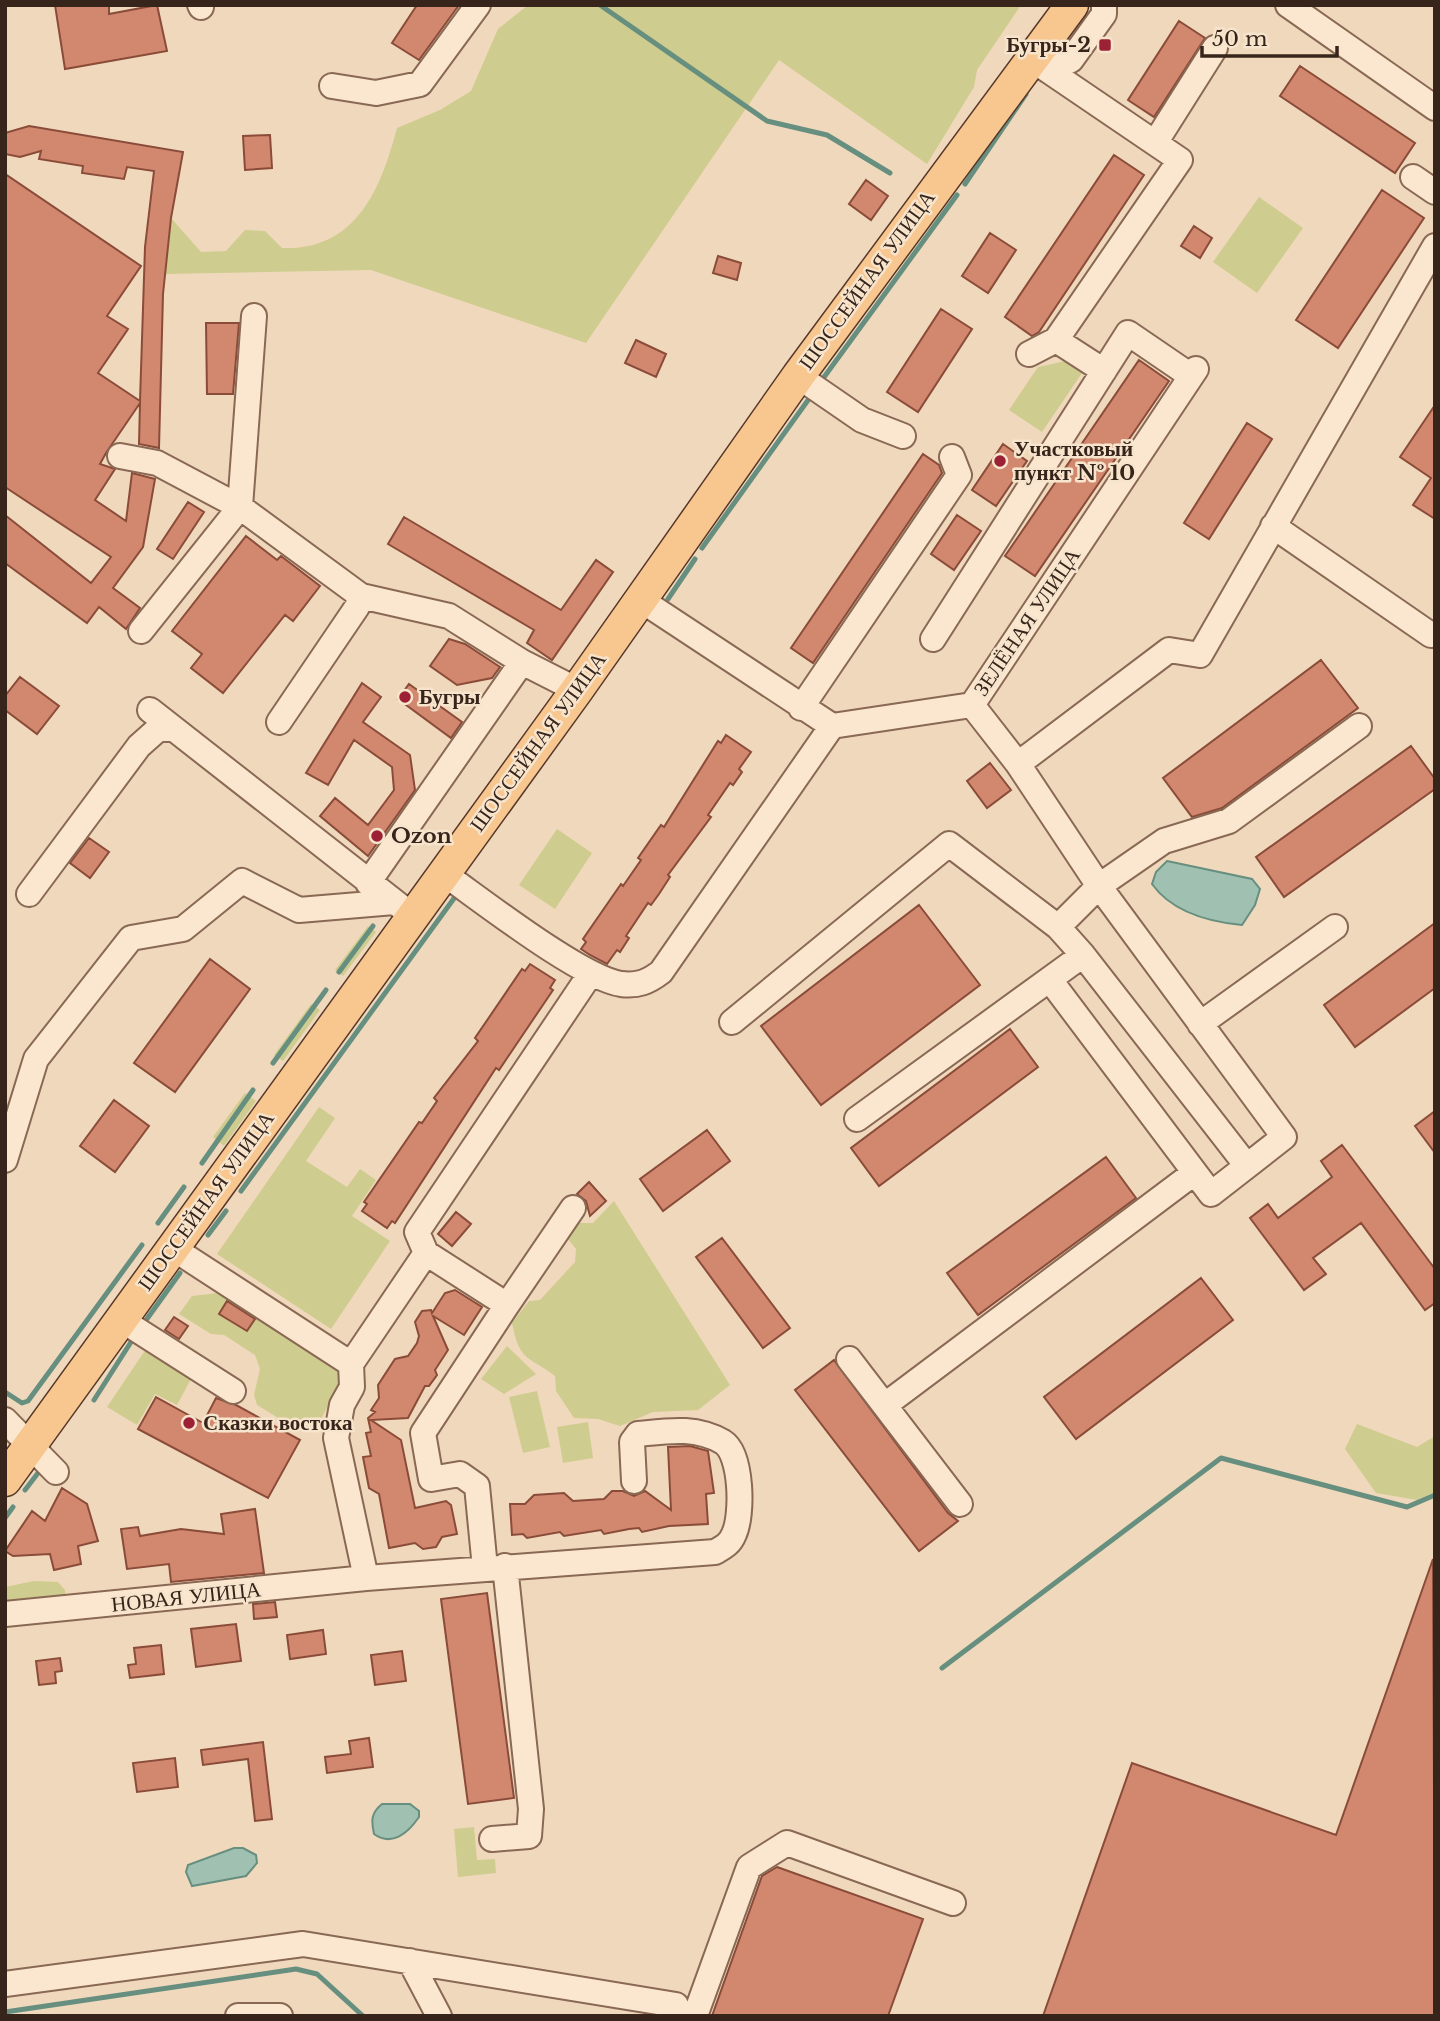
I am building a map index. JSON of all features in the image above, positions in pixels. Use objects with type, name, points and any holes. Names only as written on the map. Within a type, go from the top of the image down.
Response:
[{"type":"main road","name":"ШОССЕЙНАЯ УЛИЦА","points":[[5,1480],[171,1247],[403,909],[443,873],[577,690],[798,376],[1040,65],[1072,5]]},
{"type":"street","points":[[332,86],[376,93],[420,84],[478,5]]},
{"type":"street","points":[[1040,65],[1072,60],[1104,14],[1104,5]]},
{"type":"street","points":[[1288,5],[1435,108]]},
{"type":"street","points":[[1155,143],[1215,47]]},
{"type":"street","points":[[1029,354],[1056,340],[1180,160],[1040,65]]},
{"type":"street","points":[[1413,177],[1435,192]]},
{"type":"street","points":[[1018,764],[1169,650],[1200,655],[1435,246]]},
{"type":"street","points":[[141,631],[240,507],[254,316]]},
{"type":"street","name":"ЗЕЛЁНАЯ УЛИЦА","points":[[832,726],[972,705],[1194,373],[1128,333],[1104,371]]},
{"type":"street","points":[[933,639],[1104,371],[1056,340]]},
{"type":"street","points":[[798,376],[862,420],[903,436]]},
{"type":"street","points":[[120,456],[157,463],[240,507],[361,596],[449,616],[522,662],[577,690]]},
{"type":"street","points":[[801,708],[959,475],[952,457]]},
{"type":"street","points":[[1273,526],[1432,635]]},
{"type":"street","points":[[279,722],[357,607],[361,596]]},
{"type":"street","points":[[443,873],[592,974],[621,984],[634,984],[648,983],[661,972],[832,726],[640,600]]},
{"type":"street","points":[[368,883],[522,662]]},
{"type":"street","points":[[972,705],[1018,764],[1099,887],[1284,1138],[1211,1194],[1050,980]]},
{"type":"street","points":[[150,710],[403,909]]},
{"type":"street","points":[[1058,927],[1099,887],[1164,841],[1229,821],[1359,726]]},
{"type":"street","points":[[29,894],[139,746],[157,730],[170,727]]},
{"type":"street","points":[[732,1022],[949,844],[1058,927],[1083,955],[1247,1166]]},
{"type":"street","points":[[5,1160],[36,1059],[131,938],[183,929],[242,881],[299,910],[403,909]]},
{"type":"street","points":[[1200,1024],[1335,927]]},
{"type":"street","points":[[857,1119],[1083,955]]},
{"type":"street","points":[[507,1305],[426,1253],[417,1232],[592,974]]},
{"type":"street","points":[[886,1405],[1195,1172]]},
{"type":"street","points":[[492,1839],[529,1836],[531,1809],[495,1567],[477,1486],[460,1474],[431,1479],[423,1433],[573,1208]]},
{"type":"street","points":[[171,1247],[351,1364]]},
{"type":"street","points":[[366,1578],[336,1438],[342,1405],[352,1387],[351,1364],[426,1253]]},
{"type":"street","points":[[120,1319],[233,1391]]},
{"type":"street","points":[[849,1359],[960,1504]]},
{"type":"street","points":[[5,1420],[56,1472]]},
{"type":"street","name":"НОВАЯ УЛИЦА","points":[[5,1614],[366,1578],[715,1552],[729,1544],[736,1532],[739,1504],[736,1456],[724,1443],[692,1429],[638,1434],[632,1442],[634,1481]]},
{"type":"street","points":[[5,1984],[303,1944],[686,2010],[749,1867],[787,1843],[953,1903]]},
{"type":"street","points":[[410,1961],[439,2016]]},
{"type":"street","points":[[238,2016],[280,2016]]},
{"type":"shaded area","points":[[528,5],[1021,5],[977,70],[974,87],[927,164],[779,60],[586,343],[371,270],[165,274],[171,218],[201,252],[226,251],[245,230],[265,231],[282,248],[308,246],[329,239],[347,227],[373,194],[383,173],[397,128],[440,110],[471,91],[498,29]]},
{"type":"shaded area","points":[[1259,197],[1303,228],[1257,293],[1213,262]]},
{"type":"shaded area","points":[[1070,360],[1084,370],[1042,432],[1009,410],[1038,367]]},
{"type":"shaded area","points":[[557,829],[592,853],[555,909],[519,885]]},
{"type":"shaded area","points":[[1167,861],[1252,879],[1260,889],[1255,905],[1242,925],[1192,914],[1160,894],[1152,884],[1156,872]]},
{"type":"shaded area","points":[[368,926],[376,932],[343,976],[335,970]]},
{"type":"shaded area","points":[[311,1004],[320,1010],[283,1061],[274,1055]]},
{"type":"shaded area","points":[[245,1093],[256,1101],[224,1146],[213,1137]]},
{"type":"shaded area","points":[[319,1107],[335,1118],[306,1161],[347,1187],[360,1169],[376,1180],[352,1216],[390,1241],[331,1329],[217,1254]]},
{"type":"shaded area","points":[[614,1201],[730,1385],[698,1410],[653,1412],[620,1426],[598,1419],[574,1418],[556,1391],[555,1376],[526,1357],[518,1345],[512,1323],[529,1301],[540,1300],[575,1262],[576,1249],[567,1238],[579,1223],[593,1223]]},
{"type":"shaded area","points":[[226,1292],[330,1357],[341,1380],[319,1423],[300,1431],[257,1405],[254,1395],[260,1369],[255,1355],[224,1335],[211,1334],[179,1314],[192,1296]]},
{"type":"shaded area","points":[[507,1346],[536,1374],[504,1394],[481,1379]]},
{"type":"shaded area","points":[[146,1349],[192,1377],[177,1405],[155,1394],[137,1425],[107,1407]]},
{"type":"shaded area","points":[[537,1391],[550,1447],[523,1453],[509,1397]]},
{"type":"shaded area","points":[[588,1422],[593,1458],[563,1463],[557,1427]]},
{"type":"shaded area","points":[[1357,1424],[1417,1447],[1435,1436],[1435,1492],[1417,1500],[1376,1493],[1345,1449]]},
{"type":"shaded area","points":[[34,1581],[58,1582],[65,1590],[66,1601],[5,1604],[5,1587]]},
{"type":"shaded area","points":[[382,1804],[410,1804],[419,1811],[419,1817],[405,1833],[393,1839],[381,1838],[374,1834],[372,1821]]},
{"type":"shaded area","points":[[474,1827],[477,1860],[495,1859],[496,1873],[458,1877],[454,1829]]},
{"type":"shaded area","points":[[234,1848],[243,1848],[256,1855],[257,1863],[246,1876],[192,1886],[186,1872],[188,1865]]},
{"type":"building","points":[[55,5],[109,5],[109,14],[157,5],[167,51],[65,69]]},
{"type":"building","points":[[417,5],[459,5],[419,60],[392,43]]},
{"type":"building","points":[[1179,21],[1205,38],[1154,117],[1128,100]]},
{"type":"building","points":[[1300,66],[1415,143],[1395,173],[1280,96]]},
{"type":"building","points":[[29,126],[183,152],[171,218],[163,294],[159,448],[139,444],[140,403],[100,464],[115,469],[95,500],[126,521],[132,473],[155,479],[143,547],[113,588],[140,608],[126,629],[99,607],[87,623],[5,563],[5,515],[91,583],[111,557],[5,487],[5,174],[141,266],[107,316],[128,329],[98,373],[140,401],[145,247],[154,171],[127,167],[124,179],[82,173],[83,166],[39,159],[41,151],[20,157],[5,154],[5,133]]},
{"type":"building","points":[[270,135],[272,168],[245,170],[243,136]]},
{"type":"building","points":[[1114,155],[1144,175],[1039,332],[1032,336],[1005,317]]},
{"type":"building","points":[[866,180],[888,196],[871,220],[849,204]]},
{"type":"building","points":[[1382,190],[1424,218],[1338,348],[1296,320]]},
{"type":"building","points":[[1194,226],[1212,238],[1200,258],[1181,246]]},
{"type":"building","points":[[990,233],[1016,250],[988,293],[962,276]]},
{"type":"building","points":[[718,256],[741,263],[737,280],[713,273]]},
{"type":"building","points":[[941,309],[972,329],[918,412],[887,392]]},
{"type":"building","points":[[206,323],[239,323],[233,394],[207,394]]},
{"type":"building","points":[[636,340],[666,354],[656,377],[625,363]]},
{"type":"building","points":[[1139,360],[1169,381],[1035,576],[1005,556]]},
{"type":"building","points":[[1435,405],[1435,519],[1413,505],[1431,478],[1400,457]]},
{"type":"building","points":[[1247,423],[1272,439],[1209,539],[1184,523]]},
{"type":"building","points":[[1003,444],[1027,461],[996,506],[972,490]]},
{"type":"building","points":[[923,454],[939,465],[942,473],[813,663],[791,648]]},
{"type":"building","points":[[188,502],[204,512],[173,559],[157,549]]},
{"type":"building","points":[[957,515],[981,531],[954,570],[931,554]]},
{"type":"building","points":[[404,517],[561,610],[596,560],[613,572],[552,660],[527,643],[534,630],[388,544]]},
{"type":"building","points":[[246,536],[277,560],[281,556],[320,586],[293,621],[285,615],[223,693],[191,668],[202,654],[172,631]]},
{"type":"building","points":[[449,639],[465,644],[500,667],[492,678],[457,685],[430,666]]},
{"type":"building","points":[[1321,660],[1358,708],[1222,808],[1192,817],[1163,778]]},
{"type":"building","points":[[20,677],[59,706],[37,734],[5,710],[5,696]]},
{"type":"building","points":[[362,683],[381,697],[363,722],[410,755],[415,790],[368,856],[320,816],[335,798],[368,825],[394,790],[392,767],[354,740],[328,785],[306,773]]},
{"type":"building","points":[[409,684],[462,722],[451,738],[398,699]]},
{"type":"building","points":[[726,735],[751,752],[739,769],[742,772],[733,785],[730,783],[708,815],[711,817],[668,875],[670,877],[659,894],[651,905],[648,903],[626,936],[629,938],[620,952],[617,950],[607,964],[590,955],[581,949],[586,942],[583,939],[641,860],[638,858],[661,825],[664,827],[718,741],[721,743]]},
{"type":"building","points":[[1411,746],[1435,779],[1435,789],[1284,897],[1256,857]]},
{"type":"building","points":[[990,763],[1011,790],[987,808],[967,781]]},
{"type":"building","points":[[89,838],[109,852],[90,878],[70,863]]},
{"type":"building","points":[[919,905],[980,985],[821,1105],[761,1026]]},
{"type":"building","points":[[1435,923],[1435,988],[1355,1047],[1324,1005]]},
{"type":"building","points":[[210,959],[250,989],[175,1092],[134,1063]]},
{"type":"building","points":[[530,964],[555,980],[550,988],[553,990],[499,1070],[496,1068],[395,1223],[392,1221],[387,1228],[362,1211],[367,1204],[364,1202],[419,1122],[422,1123],[437,1101],[434,1098],[478,1041],[475,1038],[522,969],[525,971]]},
{"type":"building","points":[[1010,1029],[1038,1067],[879,1186],[851,1148]]},
{"type":"building","points":[[114,1100],[149,1126],[115,1172],[80,1146]]},
{"type":"building","points":[[1435,1111],[1435,1153],[1415,1126]]},
{"type":"building","points":[[707,1130],[730,1161],[663,1211],[640,1179]]},
{"type":"building","points":[[1342,1145],[1435,1269],[1435,1303],[1425,1310],[1361,1223],[1313,1258],[1326,1274],[1304,1290],[1250,1218],[1268,1204],[1278,1218],[1332,1177],[1321,1161]]},
{"type":"building","points":[[1106,1157],[1136,1198],[978,1315],[947,1273]]},
{"type":"building","points":[[589,1182],[606,1201],[590,1216],[586,1201],[577,1194]]},
{"type":"building","points":[[456,1212],[471,1224],[452,1246],[438,1234]]},
{"type":"building","points":[[722,1238],[790,1328],[763,1348],[696,1257]]},
{"type":"building","points":[[1201,1278],[1233,1320],[1076,1439],[1044,1397]]},
{"type":"building","points":[[455,1290],[482,1307],[464,1335],[433,1316],[448,1350],[435,1370],[437,1375],[429,1386],[425,1386],[408,1418],[371,1420],[401,1440],[415,1508],[446,1501],[451,1505],[457,1534],[442,1537],[436,1547],[423,1549],[415,1543],[389,1548],[379,1494],[369,1488],[363,1457],[371,1456],[366,1433],[371,1432],[368,1418],[375,1412],[371,1410],[379,1398],[378,1385],[395,1359],[408,1356],[417,1343],[419,1336],[415,1322],[422,1311],[431,1310],[432,1313],[445,1293]]},
{"type":"building","points":[[227,1301],[255,1319],[247,1331],[219,1314]]},
{"type":"building","points":[[174,1317],[188,1326],[179,1339],[165,1330]]},
{"type":"building","points":[[834,1360],[948,1513],[958,1521],[919,1551],[795,1390]]},
{"type":"building","points":[[156,1397],[203,1423],[216,1398],[236,1405],[300,1440],[268,1498],[138,1429]]},
{"type":"building","points":[[690,1446],[708,1451],[714,1493],[706,1494],[708,1524],[669,1526],[642,1532],[639,1528],[604,1534],[601,1530],[564,1536],[560,1532],[527,1538],[523,1534],[512,1535],[510,1504],[525,1504],[534,1495],[564,1493],[573,1501],[604,1499],[612,1491],[623,1491],[634,1496],[645,1491],[671,1510],[668,1447]]},
{"type":"building","points":[[62,1488],[87,1504],[98,1541],[78,1546],[81,1564],[54,1570],[50,1554],[13,1556],[5,1551],[32,1511],[45,1521]]},
{"type":"building","points":[[255,1509],[264,1573],[171,1582],[169,1564],[127,1569],[121,1529],[138,1527],[140,1536],[181,1529],[224,1534],[221,1514]]},
{"type":"building","points":[[1433,1559],[1435,2016],[1043,2016],[1132,1763],[1336,1835]]},
{"type":"building","points":[[487,1593],[514,1798],[468,1804],[441,1599]]},
{"type":"building","points":[[275,1602],[277,1617],[254,1619],[253,1604]]},
{"type":"building","points":[[236,1624],[241,1661],[196,1667],[191,1629]]},
{"type":"building","points":[[323,1630],[326,1654],[290,1659],[287,1635]]},
{"type":"building","points":[[161,1645],[164,1674],[130,1678],[128,1665],[136,1664],[134,1648]]},
{"type":"building","points":[[402,1651],[406,1681],[375,1685],[371,1655]]},
{"type":"building","points":[[60,1658],[62,1671],[55,1672],[56,1683],[39,1685],[36,1661]]},
{"type":"building","points":[[369,1738],[373,1767],[327,1773],[325,1757],[351,1754],[349,1741]]},
{"type":"building","points":[[263,1742],[272,1819],[255,1821],[248,1759],[203,1765],[201,1750]]},
{"type":"building","points":[[175,1758],[178,1787],[137,1792],[133,1763]]},
{"type":"building","points":[[777,1867],[923,1919],[888,2016],[712,2016],[762,1876]]},
{"type":"waterway","points":[[600,5],[767,121],[827,135],[890,173]]},
{"type":"waterway","points":[[965,184],[1026,94]]},
{"type":"waterway","points":[[819,384],[957,195]]},
{"type":"waterway","points":[[702,548],[811,396]]},
{"type":"waterway","points":[[668,599],[695,559]]},
{"type":"waterway","points":[[241,1191],[455,897]]},
{"type":"waterway","points":[[339,972],[373,926]]},
{"type":"waterway","points":[[273,1063],[326,990]]},
{"type":"waterway","points":[[202,1163],[253,1090]]},
{"type":"waterway","points":[[158,1223],[184,1187]]},
{"type":"waterway","points":[[208,1235],[226,1211]]},
{"type":"waterway","points":[[5,1392],[22,1403],[28,1401],[142,1245]]},
{"type":"waterway","points":[[144,1323],[180,1273]]},
{"type":"waterway","points":[[94,1400],[131,1342]]},
{"type":"waterway","points":[[942,1668],[1221,1458],[1407,1507],[1435,1495]]},
{"type":"waterway","points":[[25,1490],[38,1473]]},
{"type":"waterway","points":[[5,1518],[13,1507]]},
{"type":"waterway","points":[[5,2012],[296,1969],[317,1974],[363,2016]]},
{"type":"place","name":"Бугры-2","points":[[1105,45]]},
{"type":"place","name":"Участковый пункт № 10","points":[[1000,461]]},
{"type":"place","name":"Бугры","points":[[405,697]]},
{"type":"place","name":"Ozon","points":[[377,836]]},
{"type":"place","name":"Сказки востока","points":[[189,1423]]}]
